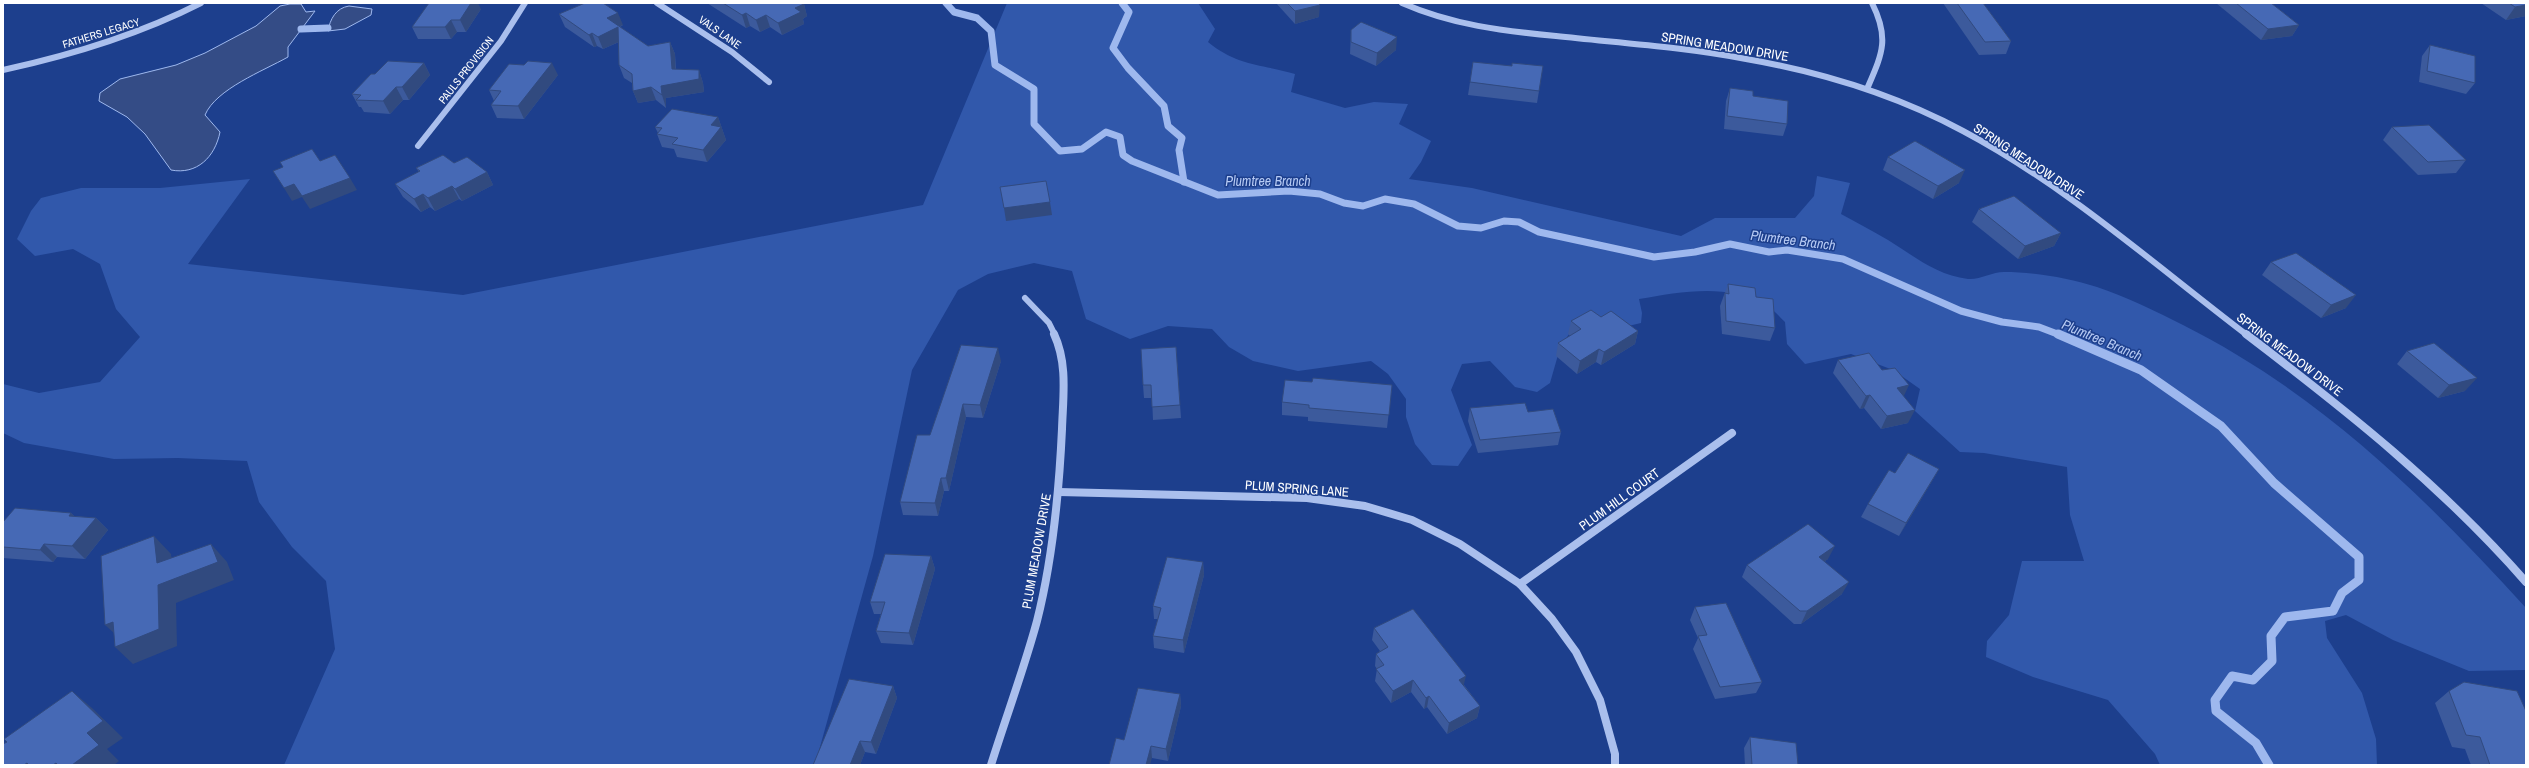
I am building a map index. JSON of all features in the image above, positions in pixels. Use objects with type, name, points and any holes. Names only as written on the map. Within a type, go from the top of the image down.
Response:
[{"type":"street","name":"FATHERS LEGACY","points":[[3,70],[91,48],[144,30],[201,3]]},
{"type":"street","name":"PAULS PROVISION","points":[[418,146],[501,41],[524,3]]},
{"type":"street","name":"VALS LANE","points":[[657,3],[732,52],[769,82]]},
{"type":"street","name":"SPRING MEADOW DRIVE","points":[[1402,3],[1417,11],[1463,25],[1747,59],[1804,71],[1867,89],[1933,117],[1981,141],[2094,218],[2364,425],[2419,472],[2474,524],[2526,582]]},
{"type":"street","points":[[1867,89],[1885,44],[1882,22],[1872,3]]},
{"type":"street","name":"PLUM MEADOW DRIVE","points":[[991,765],[1036,622],[1052,548],[1059,492],[1064,380],[1060,347],[1049,323],[1025,298]]},
{"type":"street","name":"PLUM HILL COURT","points":[[1520,584],[1732,433]]},
{"type":"street","name":"PLUM SPRING LANE","points":[[1059,492],[1307,498],[1365,506],[1412,520],[1460,544],[1520,584],[1552,619],[1576,652],[1600,700],[1615,754],[1615,765]]},
{"type":"shaded area","points":[[1007,3],[1198,3],[1215,29],[1208,42],[1229,56],[1239,60],[1295,74],[1291,92],[1345,108],[1374,102],[1408,104],[1399,124],[1431,141],[1421,162],[1409,179],[1472,188],[1681,236],[1715,218],[1795,218],[1814,196],[1817,176],[1850,183],[1841,214],[1888,240],[1935,269],[1956,277],[1968,279],[2004,272],[2039,274],[2063,278],[2097,287],[2151,309],[2233,352],[2280,383],[2325,415],[2368,450],[2409,487],[2449,526],[2526,608],[2526,670],[2469,671],[2393,640],[2346,615],[2325,621],[2327,638],[2362,693],[2376,739],[2377,765],[2160,765],[2155,754],[2108,700],[2033,677],[1986,657],[1987,641],[2009,615],[2022,561],[2084,561],[2070,515],[2067,467],[1984,453],[1960,452],[1915,411],[1920,389],[1893,370],[1851,354],[1805,364],[1787,344],[1785,322],[1767,306],[1749,297],[1719,291],[1703,291],[1639,299],[1642,313],[1641,323],[1624,327],[1571,331],[1560,348],[1550,383],[1537,392],[1515,387],[1490,361],[1462,364],[1451,390],[1472,445],[1458,466],[1432,465],[1415,444],[1406,417],[1406,399],[1388,374],[1371,361],[1298,371],[1253,361],[1229,347],[1212,329],[1168,326],[1130,339],[1086,319],[1072,271],[1034,263],[988,274],[958,290],[912,370],[873,556],[815,765],[284,765],[335,649],[326,581],[292,547],[259,502],[247,461],[178,458],[114,459],[24,443],[3,433],[3,384],[39,393],[100,382],[140,337],[116,309],[100,264],[73,249],[35,256],[17,239],[31,211],[41,198],[81,188],[160,188],[250,179],[188,264],[463,295],[923,205]]},
{"type":"shaded area","points":[[301,4],[306,12],[315,11],[288,47],[288,57],[230,89],[219,97],[211,106],[205,115],[220,132],[218,141],[209,156],[197,167],[189,170],[171,170],[145,134],[127,117],[99,101],[100,93],[120,79],[176,65],[205,53],[256,26],[280,6]]},
{"type":"shaded area","points":[[349,6],[372,9],[371,15],[345,29],[328,31],[330,22],[334,15],[344,7]]},
{"type":"building","points":[[429,3],[471,3],[460,20],[451,20],[445,27],[412,27]]},
{"type":"building","points":[[585,3],[603,3],[618,13],[607,18],[648,46],[670,42],[672,69],[699,70],[699,79],[661,86],[662,95],[651,87],[633,91],[632,74],[619,65],[618,27],[598,37],[592,33],[589,35],[559,14]]},
{"type":"building","points":[[723,3],[804,4],[795,8],[801,12],[778,23],[766,15],[756,20],[746,13],[742,15]]},
{"type":"building","points":[[1287,3],[1318,3],[1320,5],[1295,11]]},
{"type":"building","points":[[1957,3],[1983,3],[2011,41],[1985,42]]},
{"type":"building","points":[[2236,3],[2271,3],[2299,25],[2268,29]]},
{"type":"building","points":[[2509,3],[2526,3],[2526,5],[2515,7]]},
{"type":"building","points":[[1361,22],[1397,37],[1377,53],[1351,42],[1351,30]]},
{"type":"building","points":[[2430,45],[2475,56],[2475,83],[2427,71]]},
{"type":"building","points":[[388,61],[424,63],[402,87],[396,87],[383,101],[356,100],[361,95],[352,94],[371,74],[375,74]]},
{"type":"building","points":[[528,61],[552,63],[518,106],[491,105],[501,91],[489,90],[509,64],[524,65]]},
{"type":"building","points":[[1473,62],[1512,66],[1512,63],[1543,66],[1539,91],[1470,82]]},
{"type":"building","points":[[1730,88],[1753,91],[1753,96],[1788,101],[1787,124],[1727,116]]},
{"type":"building","points":[[672,109],[718,117],[711,125],[721,127],[703,150],[672,144],[678,138],[657,134],[662,128],[655,127]]},
{"type":"building","points":[[2429,125],[2466,160],[2428,162],[2392,127]]},
{"type":"building","points":[[1915,141],[1965,170],[1938,186],[1888,157]]},
{"type":"building","points":[[312,149],[320,161],[335,155],[350,178],[302,196],[294,184],[284,188],[273,171],[283,167],[280,162]]},
{"type":"building","points":[[443,155],[454,163],[467,157],[487,172],[455,189],[452,186],[428,198],[423,194],[414,199],[395,184],[420,171],[416,168]]},
{"type":"building","points":[[1046,181],[1050,202],[1004,208],[1000,187]]},
{"type":"building","points":[[2014,196],[2061,233],[2025,246],[1979,209]]},
{"type":"building","points":[[2296,253],[2356,295],[2331,305],[2271,262]]},
{"type":"building","points":[[1728,284],[1755,288],[1756,297],[1773,299],[1775,328],[1726,321],[1725,293],[1729,294]]},
{"type":"building","points":[[1591,310],[1601,317],[1611,311],[1638,331],[1604,352],[1599,349],[1580,361],[1558,343],[1581,329],[1571,321]]},
{"type":"building","points":[[2434,343],[2477,378],[2449,385],[2407,351]]},
{"type":"building","points":[[961,345],[998,348],[980,405],[963,404],[946,478],[941,478],[935,503],[900,502],[917,435],[930,435]]},
{"type":"building","points":[[1176,347],[1180,405],[1152,407],[1151,385],[1143,385],[1141,349]]},
{"type":"building","points":[[1869,353],[1882,370],[1895,368],[1909,385],[1897,388],[1915,410],[1887,416],[1870,395],[1866,396],[1838,360]]},
{"type":"building","points":[[1313,378],[1392,385],[1389,415],[1309,408],[1309,405],[1282,402],[1285,380],[1312,382]]},
{"type":"building","points":[[1525,403],[1528,412],[1553,409],[1561,432],[1480,440],[1470,408]]},
{"type":"building","points":[[1908,453],[1939,469],[1906,523],[1868,504],[1889,470],[1895,473]]},
{"type":"building","points":[[15,508],[71,513],[69,516],[96,518],[72,546],[44,544],[40,550],[3,547],[3,522]]},
{"type":"building","points":[[1808,524],[1835,546],[1819,557],[1849,582],[1807,611],[1800,611],[1747,565]]},
{"type":"building","points":[[154,536],[157,563],[211,544],[218,562],[158,585],[159,629],[115,647],[113,622],[105,625],[101,556]]},
{"type":"building","points":[[885,554],[931,556],[909,633],[876,631],[885,602],[870,602]]},
{"type":"building","points":[[1167,557],[1203,562],[1183,640],[1153,636],[1161,608],[1153,606]]},
{"type":"building","points":[[1726,603],[1762,682],[1720,687],[1698,636],[1707,635],[1695,607]]},
{"type":"building","points":[[1413,609],[1466,676],[1459,680],[1480,706],[1449,723],[1429,696],[1426,698],[1413,680],[1393,691],[1376,669],[1384,665],[1376,654],[1388,647],[1374,628]]},
{"type":"building","points":[[849,679],[893,686],[871,742],[860,741],[850,765],[813,765]]},
{"type":"building","points":[[2464,682],[2517,691],[2526,711],[2526,765],[2490,765],[2480,737],[2466,735],[2449,691]]},
{"type":"building","points":[[1138,688],[1180,694],[1166,749],[1151,746],[1146,765],[1109,765],[1116,738],[1124,740]]},
{"type":"building","points":[[72,691],[103,721],[87,733],[99,745],[72,765],[58,765],[56,763],[53,765],[29,765],[27,763],[24,765],[3,765],[3,744],[7,742],[4,739]]},
{"type":"building","points":[[1750,737],[1796,743],[1798,765],[1752,765]]},
{"type":"waterway","name":"Plumtree Branch","points":[[946,3],[954,12],[977,18],[991,31],[995,65],[1034,89],[1034,124],[1060,151],[1082,149],[1106,132],[1120,137],[1123,155],[1132,161],[1184,182]]},
{"type":"waterway","points":[[1122,3],[1129,12],[1113,48],[1128,68],[1164,106],[1168,126],[1182,138],[1179,150],[1184,182]]},
{"type":"waterway","points":[[301,29],[328,28]]},
{"type":"waterway","name":"Plumtree Branch","points":[[1184,182],[1218,195],[1289,191],[1320,194],[1344,203],[1363,206],[1385,199],[1414,204],[1458,226],[1481,228],[1504,221],[1519,222],[1539,232],[1654,257],[1695,252],[1730,244],[1769,252],[1787,250],[1843,259],[1961,311],[2002,322],[2039,327],[2060,335]]},
{"type":"waterway","name":"Plumtree Branch","points":[[2058,334],[2141,370],[2221,426],[2274,483],[2359,557],[2359,580],[2342,593],[2333,611],[2285,617],[2271,636],[2272,661],[2253,680],[2232,676],[2215,700],[2216,711],[2256,743],[2269,765]]}]
